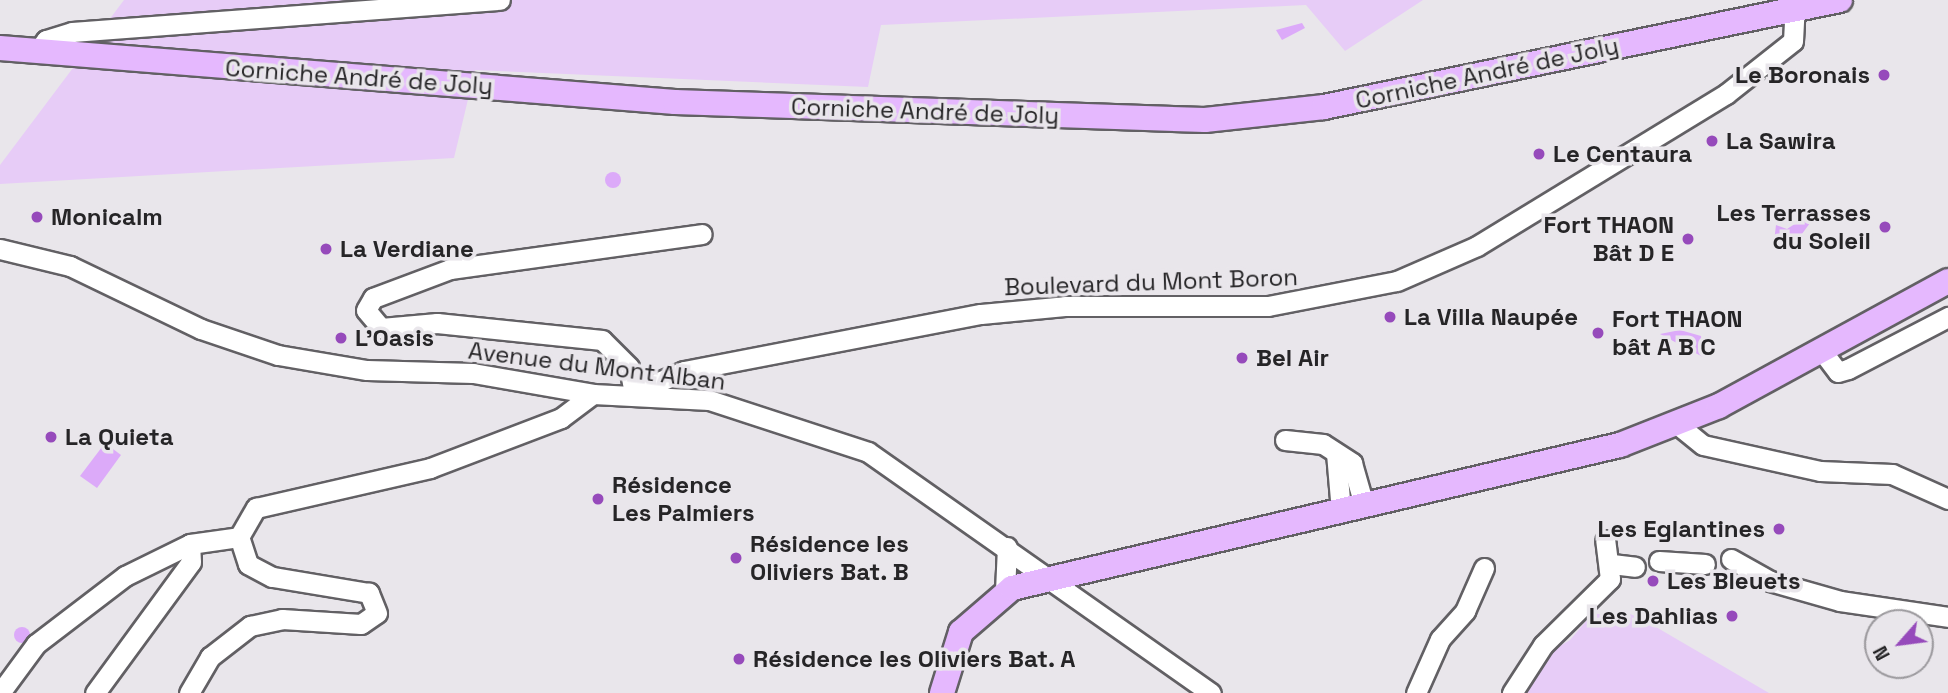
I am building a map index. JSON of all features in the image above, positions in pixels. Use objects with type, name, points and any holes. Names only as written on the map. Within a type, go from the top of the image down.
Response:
[{"type":"main road","name":"Corniche André de Joly","points":[[0,48],[676,102],[1205,120],[1324,107],[1840,0]]},
{"type":"main road","points":[[942,693],[961,632],[1005,591],[1049,575],[1353,508],[1620,445],[1677,424],[1822,351],[1948,281]]},
{"type":"street","points":[[37,52],[46,40],[72,32],[500,0]]},
{"type":"street","name":"Boulevard du Mont Boron","points":[[630,392],[684,371],[1022,307],[1268,306],[1396,281],[1478,246],[1727,94],[1793,41],[1795,8]]},
{"type":"street","points":[[630,392],[629,367],[602,340],[437,323],[381,328],[366,310],[373,298],[450,269],[702,234]]},
{"type":"street","name":"Avenue du Mont Alban","points":[[0,249],[70,266],[201,329],[278,355],[367,370],[473,373],[593,394],[630,392],[709,400],[868,452],[1049,575],[1211,693]]},
{"type":"street","points":[[1822,351],[1838,372],[1948,317]]},
{"type":"street","points":[[189,693],[210,657],[250,626],[282,619],[361,624],[377,613],[369,593],[258,571],[243,554],[239,537],[247,517],[268,503],[430,468],[568,415],[593,394]]},
{"type":"street","points":[[1677,424],[1703,445],[1820,471],[1892,474],[1948,499]]},
{"type":"street","points":[[1286,440],[1323,443],[1353,463],[1353,508]]},
{"type":"street","points":[[0,693],[36,644],[125,576],[190,544],[239,537]]},
{"type":"street","points":[[1512,693],[1543,645],[1610,579],[1612,564],[1605,540]]},
{"type":"street","points":[[94,693],[191,562],[190,544]]},
{"type":"street","points":[[1005,591],[1007,547]]},
{"type":"street","points":[[1731,559],[1770,581],[1840,601],[1948,617]]},
{"type":"street","points":[[1659,561],[1705,564]]},
{"type":"street","points":[[1612,564],[1635,567]]},
{"type":"street","points":[[1416,693],[1440,639],[1465,611],[1485,568]]},
{"type":"shaded area","points":[[124,0],[1423,0],[1345,51],[1306,5],[881,25],[868,87],[475,70],[454,158],[0,184],[0,165]]},
{"type":"shaded area","points":[[1302,23],[1305,28],[1282,40],[1276,30]]},
{"type":"shaded area","points":[[613,172],[621,180],[613,188],[605,180]]},
{"type":"shaded area","points":[[1804,218],[1810,223],[1799,238],[1783,246],[1774,242],[1776,225],[1787,229]]},
{"type":"shaded area","points":[[1680,330],[1701,336],[1703,357],[1660,334]]},
{"type":"shaded area","points":[[105,443],[121,455],[97,488],[80,476]]},
{"type":"shaded area","points":[[1621,610],[1644,620],[1769,693],[1519,693],[1542,657],[1570,640],[1593,613],[1614,617]]},
{"type":"shaded area","points":[[19,627],[25,627],[30,635],[28,641],[19,643],[14,638],[14,632]]},
{"type":"place","name":"Le Boronais","points":[[1884,75]]},
{"type":"place","name":"La Sawira","points":[[1712,141]]},
{"type":"place","name":"Le Centaura","points":[[1539,154]]},
{"type":"place","name":"Monicalm","points":[[37,217]]},
{"type":"place","name":"Les Terrasses du Soleil","points":[[1885,227]]},
{"type":"place","name":"Fort THAON Bât D E","points":[[1688,239]]},
{"type":"place","name":"La Verdiane","points":[[326,249]]},
{"type":"place","name":"La Villa Naupée","points":[[1390,317]]},
{"type":"place","name":"Fort THAON bât A B C","points":[[1598,333]]},
{"type":"place","name":"L'Oasis","points":[[341,338]]},
{"type":"place","name":"Bel Air","points":[[1242,358]]},
{"type":"place","name":"La Quieta","points":[[51,437]]},
{"type":"place","name":"Résidence Les Palmiers","points":[[598,499]]},
{"type":"place","name":"Les Eglantines","points":[[1779,529]]},
{"type":"place","name":"Résidence les Oliviers Bat. B","points":[[736,558]]},
{"type":"place","name":"Les Bleuets","points":[[1653,581]]},
{"type":"place","name":"Les Dahlias","points":[[1732,616]]},
{"type":"place","name":"Résidence les Oliviers Bat. A","points":[[739,659]]}]
